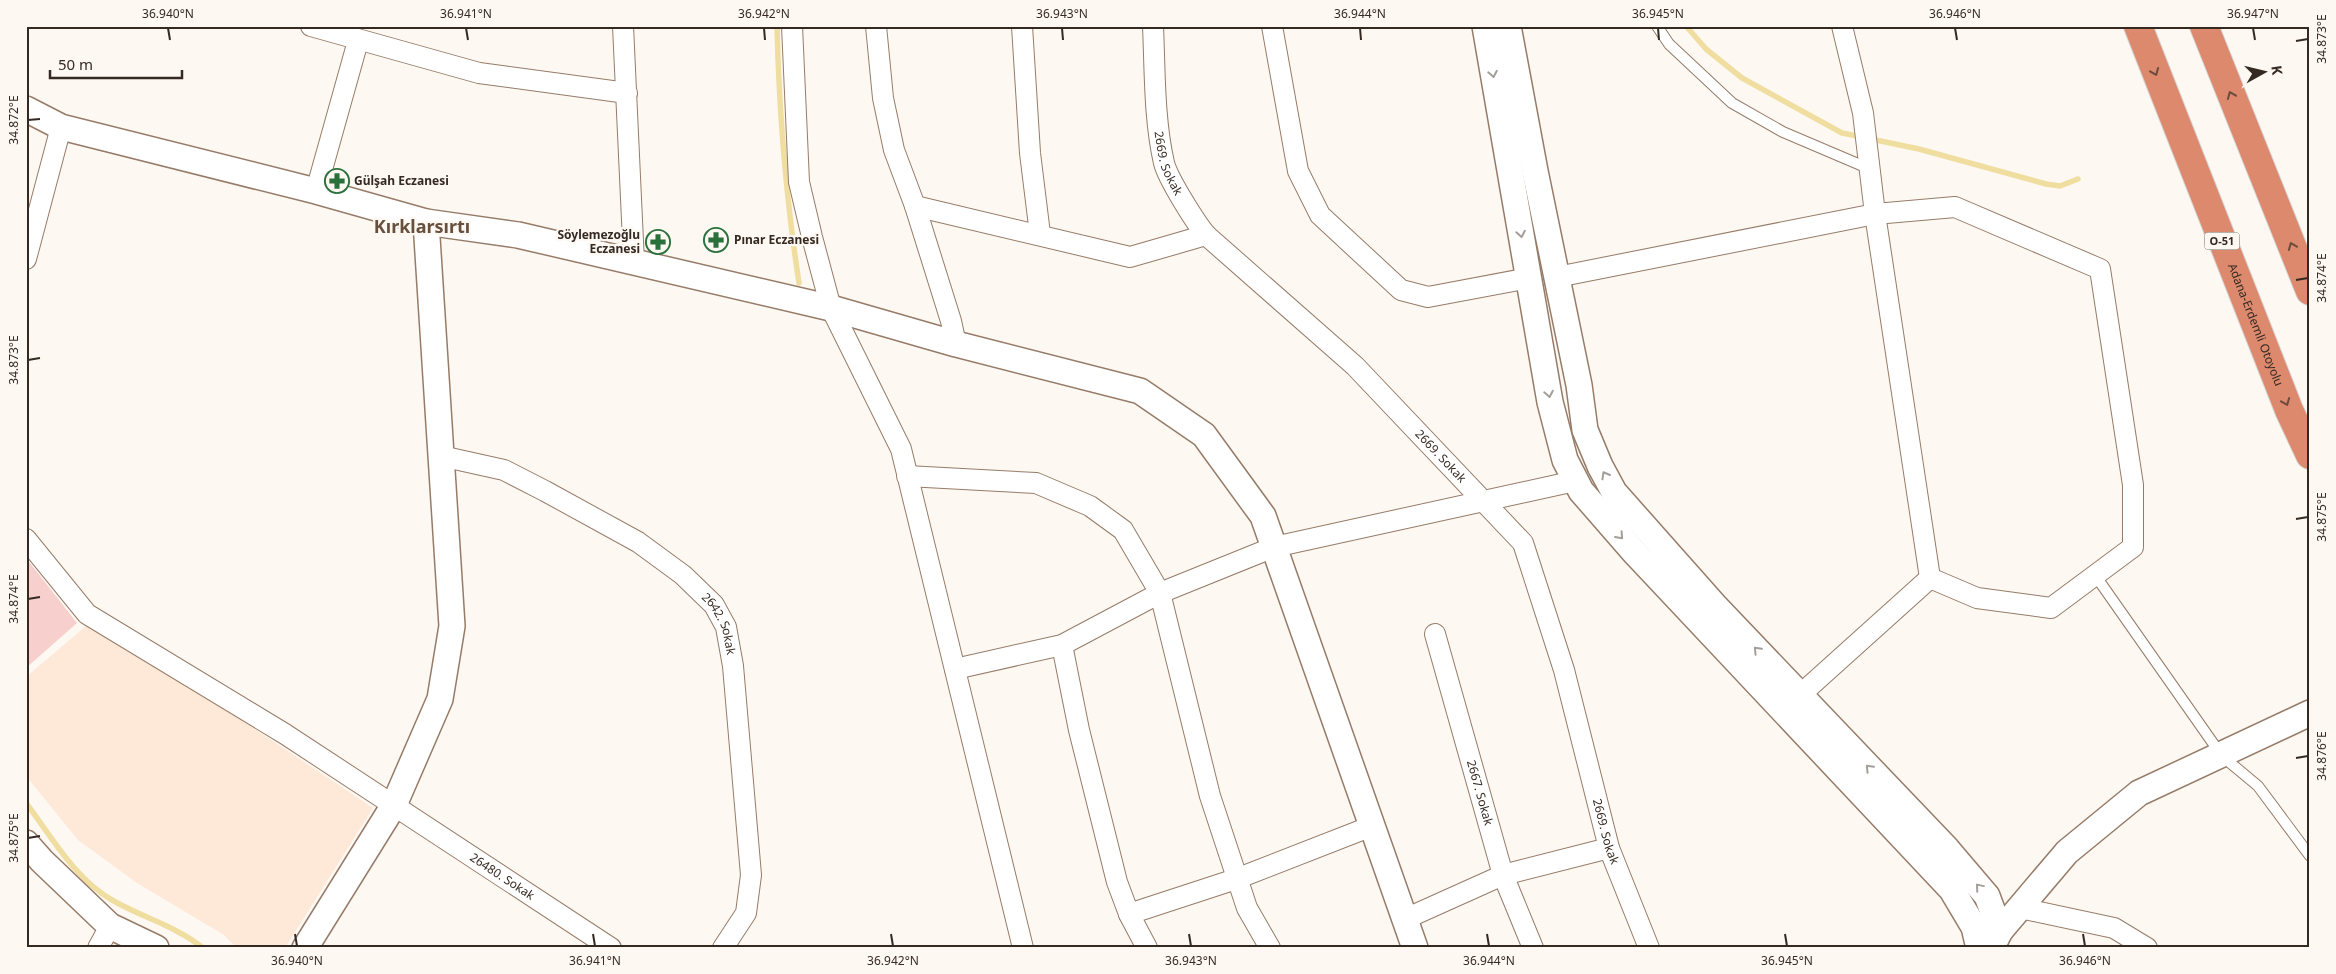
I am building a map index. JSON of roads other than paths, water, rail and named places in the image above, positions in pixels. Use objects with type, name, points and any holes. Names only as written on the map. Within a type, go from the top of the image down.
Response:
[{"type":"highway","name":"Adana-Erdemli Otoyolu","points":[[2138,26],[2289,410],[2310,455]]},
{"type":"highway","points":[[2204,26],[2310,291]]},
{"type":"street","points":[[311,26],[479,73],[627,93]]},
{"type":"street","points":[[623,26],[634,263]]},
{"type":"street","points":[[792,26],[799,182],[832,308],[901,449],[1023,948]]},
{"type":"street","points":[[876,26],[883,98],[894,150],[915,206],[951,321],[956,344]]},
{"type":"street","points":[[1022,26],[1030,153],[1040,234]]},
{"type":"street","name":"2669. Sokak","points":[[1153,26],[1157,108],[1165,165],[1195,222],[1206,235],[1355,366],[1523,543],[1564,670],[1609,848],[1649,948]]},
{"type":"street","points":[[1272,26],[1298,171],[1320,216],[1401,290],[1428,297],[1529,278]]},
{"type":"street","points":[[1485,26],[1550,402],[1565,460],[1575,481],[1581,491],[1636,553],[1952,890],[1974,927],[1979,948]]},
{"type":"street","points":[[1508,26],[1579,385],[1586,430],[1600,466],[1614,492],[1716,607],[1947,849],[1987,896],[1996,939]]},
{"type":"street","points":[[1842,26],[1866,138],[1875,214],[1930,578]]},
{"type":"street","points":[[316,191],[358,40]]},
{"type":"street","points":[[26,109],[61,127],[316,191],[426,222],[518,235],[832,308],[956,344],[1140,391],[1204,435],[1262,516],[1415,948]]},
{"type":"street","points":[[26,259],[61,127]]},
{"type":"street","points":[[915,206],[1040,234],[1130,257],[1206,235]]},
{"type":"street","points":[[1557,277],[1875,214],[1955,206],[2100,269],[2133,485],[2133,546],[2051,608],[1977,598],[1930,578]]},
{"type":"street","points":[[305,948],[394,804],[440,699],[452,626],[426,222]]},
{"type":"street","name":"2642. Sokak","points":[[441,456],[504,470],[545,491],[638,542],[683,574],[714,604],[726,627],[733,666],[751,875],[746,913],[723,948]]},
{"type":"street","points":[[907,476],[1036,483],[1090,506],[1123,530],[1160,593],[1210,796],[1247,908],[1270,948]]},
{"type":"street","points":[[955,669],[1062,645],[1160,593],[1274,547],[1575,481]]},
{"type":"street","name":"26480. Sokak","points":[[26,539],[87,614],[285,734],[611,948]]},
{"type":"street","points":[[1800,695],[1930,578]]},
{"type":"street","name":"2667. Sokak","points":[[1435,634],[1503,875],[1533,948]]},
{"type":"street","points":[[1062,645],[1079,730],[1116,882],[1129,914],[1147,948]]},
{"type":"street","points":[[1996,939],[2067,852],[2139,793],[2222,756],[2310,713]]},
{"type":"street","points":[[1129,914],[1236,879],[1372,826]]},
{"type":"street","points":[[26,843],[42,861],[110,926],[156,948]]},
{"type":"street","points":[[1405,919],[1503,875],[1609,848]]},
{"type":"street","points":[[2020,908],[2114,928],[2147,948]]},
{"type":"street","points":[[98,948],[110,926]]},
{"type":"lane","points":[[1657,26],[1669,44],[1732,103],[1783,132],[1870,169]]},
{"type":"lane","points":[[2095,574],[2222,756],[2258,786],[2310,856]]},
{"type":"waterway","points":[[777,26],[779,91],[784,155],[799,283]]},
{"type":"waterway","points":[[1686,26],[1706,49],[1742,78],[1842,133],[1862,137]]},
{"type":"waterway","points":[[1871,139],[1919,149],[2046,184],[2060,186],[2078,179]]},
{"type":"waterway","points":[[26,803],[75,869],[98,891],[123,906],[193,940],[203,948]]},
{"type":"place","name":"Gülşah Eczanesi","points":[[337,181]]},
{"type":"place","name":"Pınar Eczanesi","points":[[716,240]]},
{"type":"place","name":"Söylemezoğlu Eczanesi","points":[[658,242]]},
{"type":"district","name":"Kırklarsırtı","points":[[422,227]]}]
